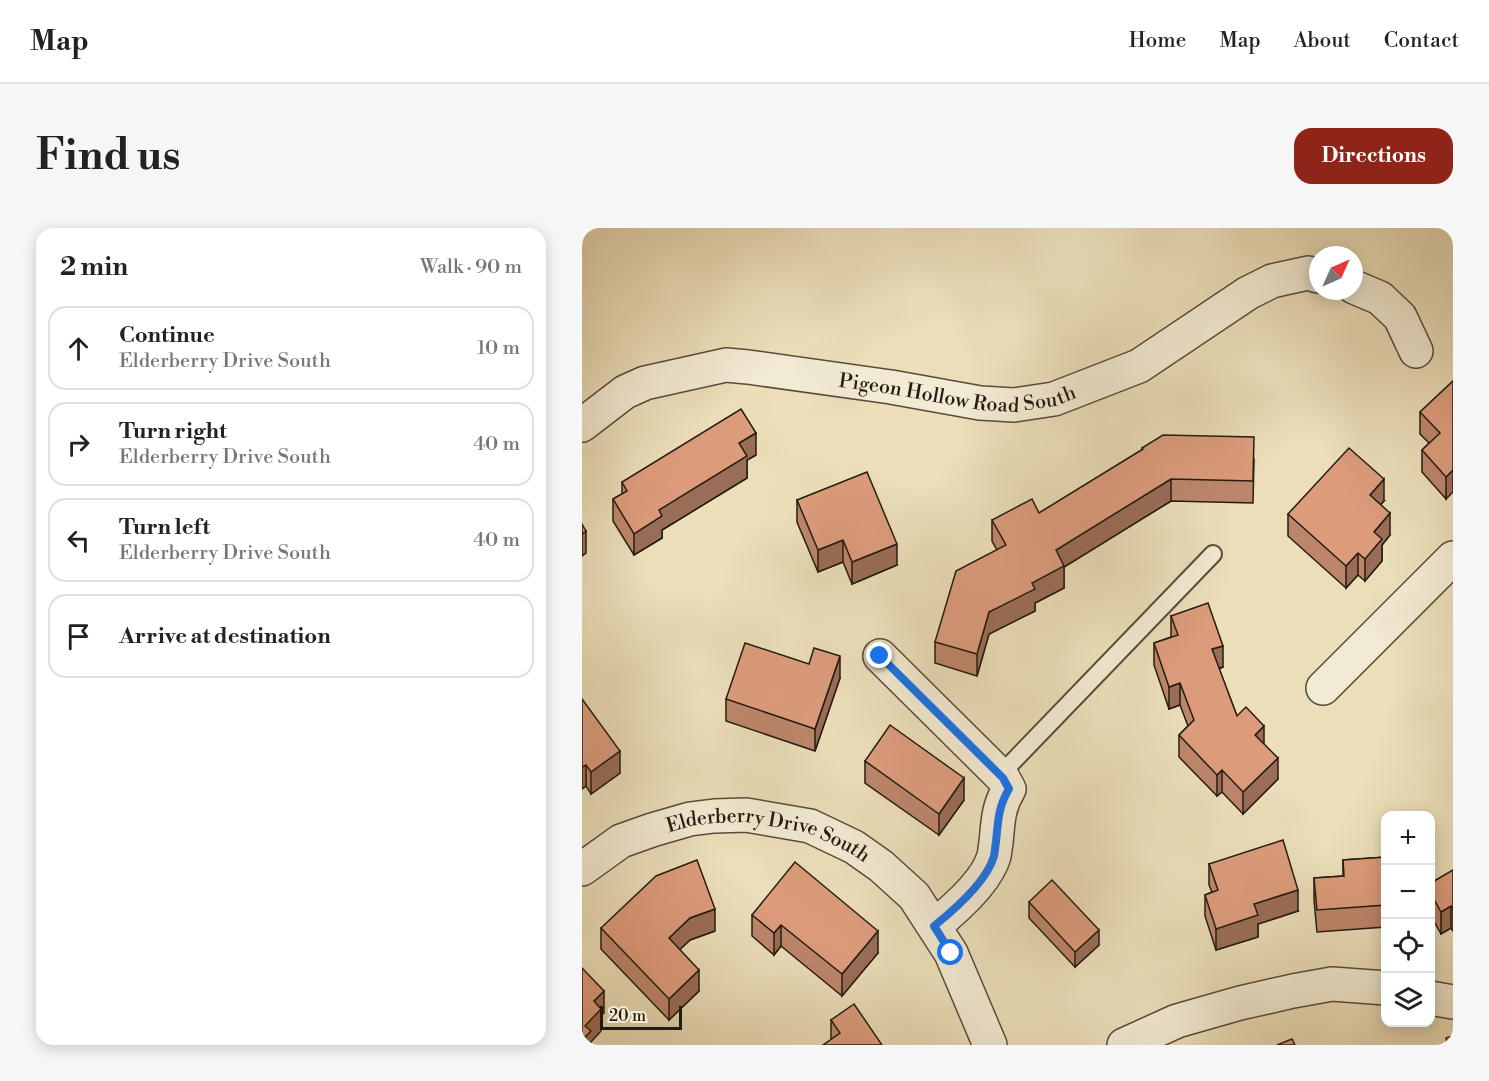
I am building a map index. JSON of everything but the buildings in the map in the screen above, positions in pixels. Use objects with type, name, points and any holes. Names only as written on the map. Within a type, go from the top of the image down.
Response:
[{"type":"street","name":"Pigeon Hollow Road South","points":[[582,425],[625,392],[645,383],[726,365],[891,387],[980,403],[1014,405],[1054,399],[1139,366],[1248,293],[1272,281],[1309,273]]},
{"type":"street","points":[[1363,291],[1380,298],[1400,317],[1416,351]]},
{"type":"street","points":[[1323,688],[1453,558]]},
{"type":"street","points":[[880,656],[1000,775],[1009,789],[999,811],[994,856],[984,877],[949,914],[934,926]]},
{"type":"street","name":"Elderberry Drive South","points":[[582,869],[621,842],[690,819],[746,815],[810,826],[854,847],[881,866],[914,896],[951,953],[990,1045]]},
{"type":"street","points":[[1124,1045],[1177,1021],[1293,991],[1332,984],[1381,988]]},
{"type":"street","points":[[1435,999],[1453,1002]]},
{"type":"lane","points":[[1000,775],[1213,554]]},
{"type":"route","points":[[880,656],[1003,778],[1009,789],[999,811],[994,856],[984,877],[949,914],[934,926],[951,953]]}]
